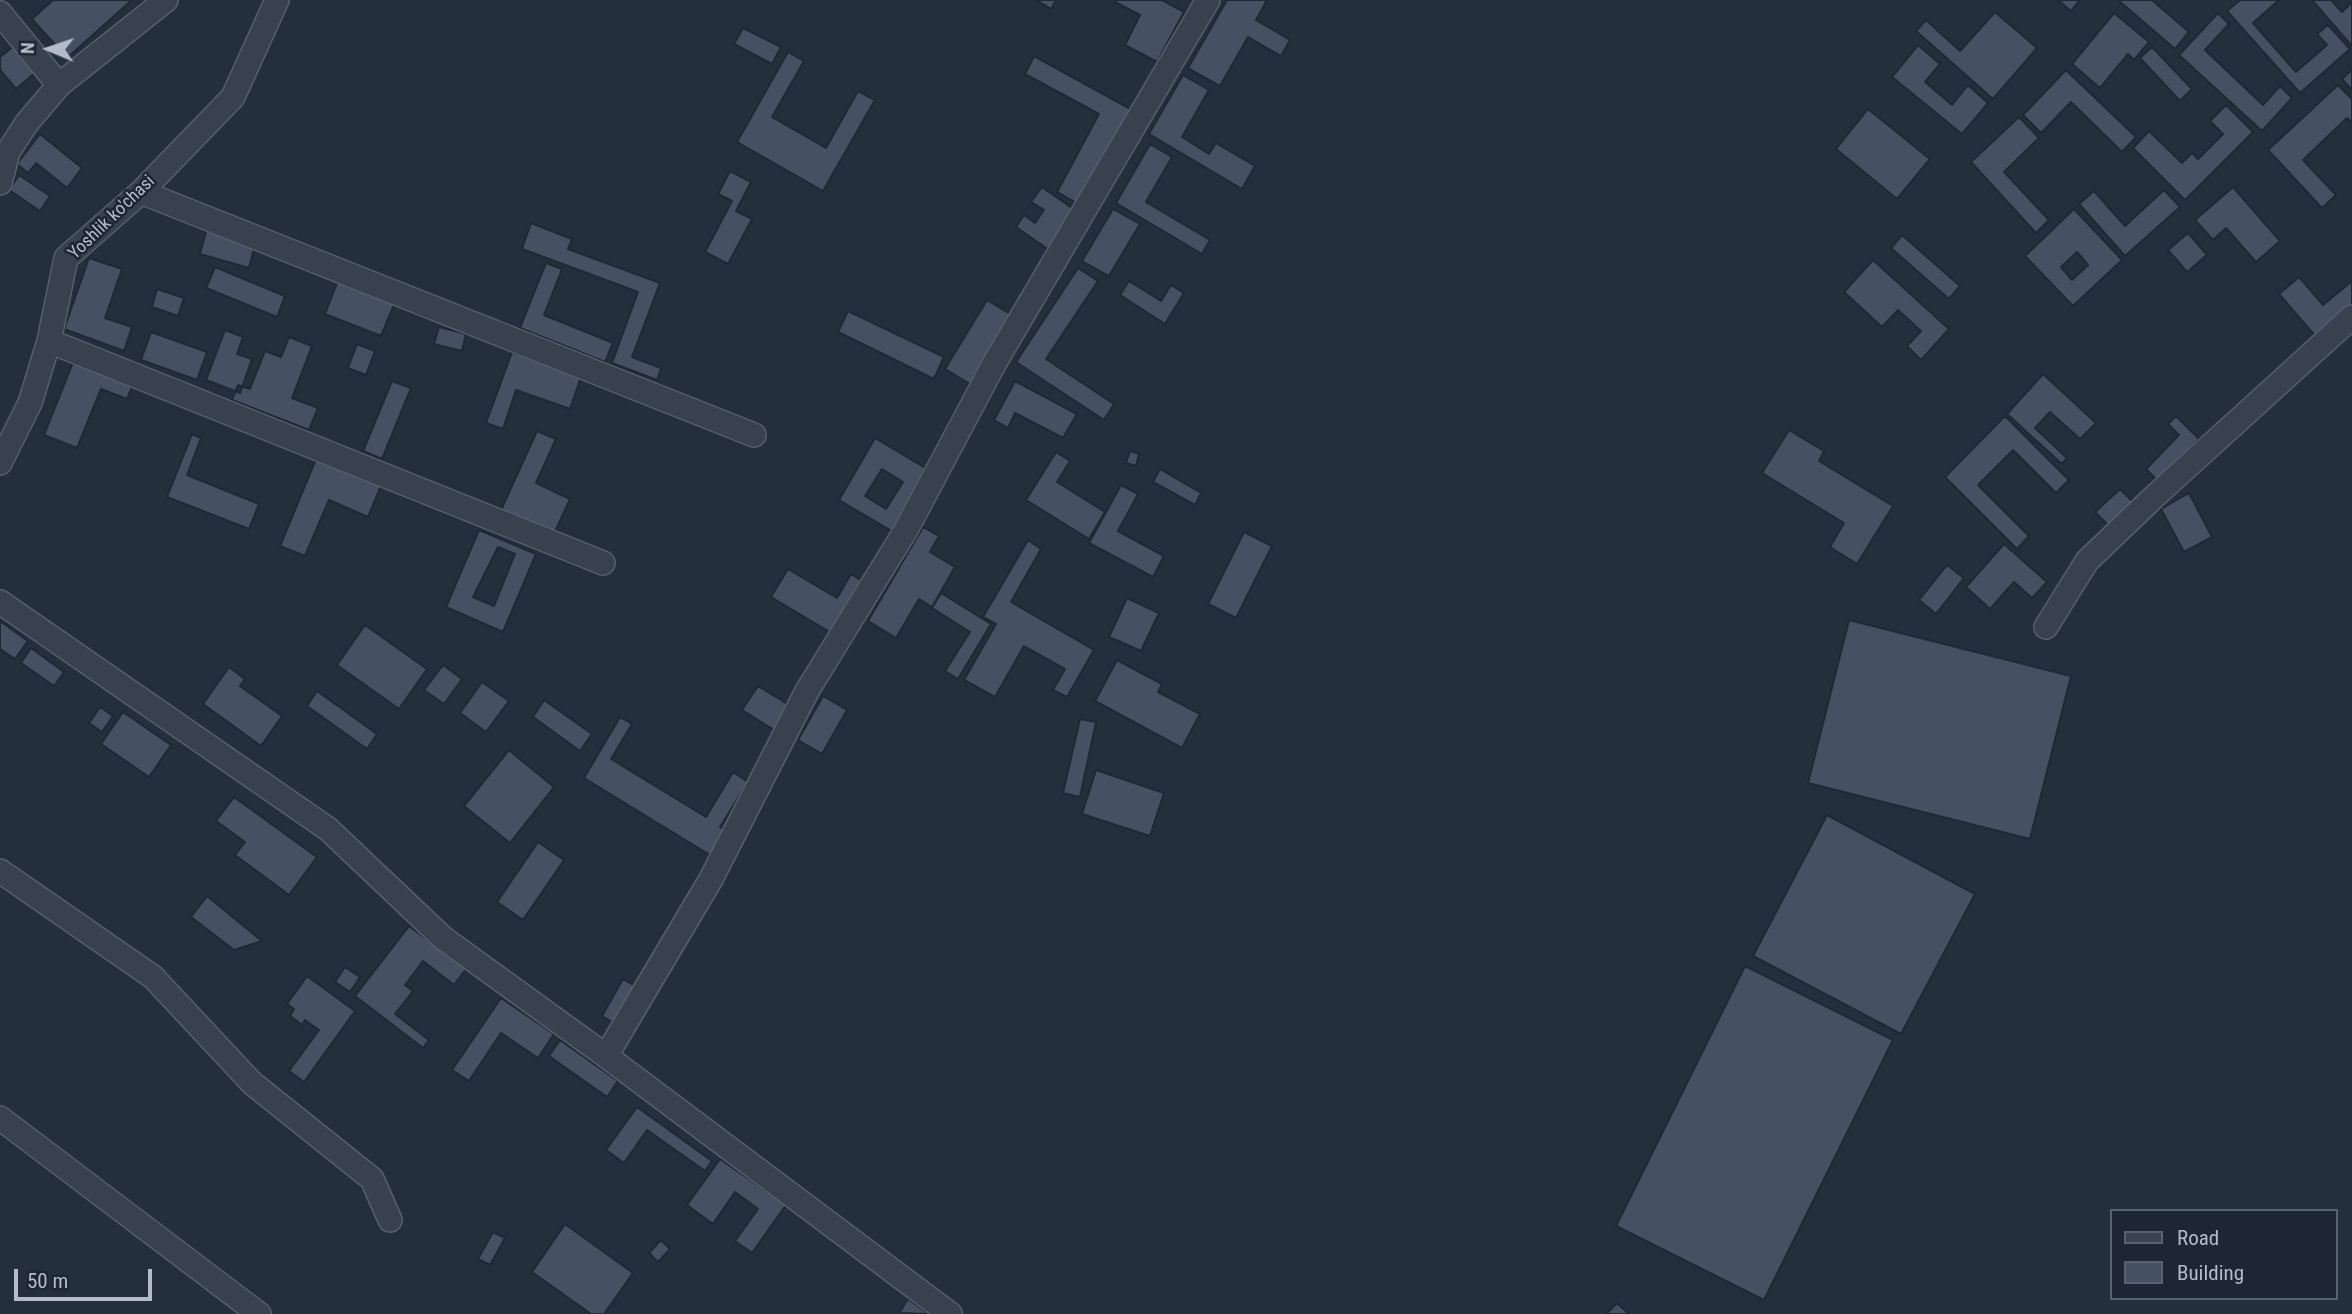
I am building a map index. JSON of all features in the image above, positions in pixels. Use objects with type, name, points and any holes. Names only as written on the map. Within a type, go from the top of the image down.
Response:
[{"type":"street","points":[[0,183],[8,152],[26,124],[59,85],[166,0]]},
{"type":"street","name":"Yoshlik ko'chasi","points":[[0,463],[30,403],[49,341],[66,258],[141,192],[233,97],[277,0]]},
{"type":"street","points":[[606,1056],[711,879],[807,691],[906,530],[994,364],[1208,0]]},
{"type":"street","points":[[0,13],[59,85]]},
{"type":"street","points":[[141,192],[754,435]]},
{"type":"street","points":[[2046,627],[2087,561],[2215,440],[2352,317]]},
{"type":"street","points":[[49,341],[603,563]]},
{"type":"street","points":[[0,601],[328,829],[443,938],[606,1056],[950,1314]]},
{"type":"street","points":[[0,871],[153,977],[253,1083],[372,1179],[390,1220]]},
{"type":"street","points":[[0,1118],[259,1314]]},
{"type":"building","points":[[53,0],[132,0],[67,58],[32,19]]},
{"type":"building","points":[[1036,0],[1056,0],[1051,9]]},
{"type":"building","points":[[1162,0],[1184,12],[1157,62],[1125,45],[1140,15],[1115,2]]},
{"type":"building","points":[[1227,0],[1267,0],[1256,20],[1290,40],[1281,56],[1248,37],[1220,86],[1188,68]]},
{"type":"building","points":[[2058,0],[2080,0],[2071,11]]},
{"type":"building","points":[[2118,0],[2152,0],[2189,32],[2175,49]]},
{"type":"building","points":[[2240,0],[2279,0],[2253,23],[2296,72],[2327,45],[2317,34],[2328,25],[2350,49],[2300,93],[2227,11]]},
{"type":"building","points":[[2312,0],[2331,0],[2342,12],[2352,2],[2352,46]]},
{"type":"building","points":[[1995,12],[2037,48],[1993,99],[1916,31],[1926,20],[1960,51]]},
{"type":"building","points":[[2114,13],[2149,42],[2134,60],[2128,54],[2100,88],[2072,64]]},
{"type":"building","points":[[2218,13],[2229,24],[2205,50],[2263,105],[2280,86],[2292,98],[2262,131],[2179,55]]},
{"type":"building","points":[[743,28],[781,47],[772,64],[734,44]]},
{"type":"building","points":[[1918,45],[1940,64],[1925,82],[1952,105],[1968,85],[1988,103],[1962,134],[1892,77]]},
{"type":"building","points":[[14,46],[36,72],[16,89],[0,70],[0,57]]},
{"type":"building","points":[[2152,47],[2192,89],[2180,101],[2140,58]]},
{"type":"building","points":[[788,52],[804,61],[772,117],[826,148],[858,91],[875,100],[823,191],[737,142]]},
{"type":"building","points":[[1034,56],[1134,111],[1082,206],[1057,192],[1099,114],[1025,74]]},
{"type":"building","points":[[2066,70],[2136,137],[2122,152],[2071,102],[2041,133],[2023,115]]},
{"type":"building","points":[[2352,70],[2352,90],[2342,79]]},
{"type":"building","points":[[1183,75],[1209,90],[1182,137],[1209,154],[1216,143],[1255,166],[1242,189],[1149,134]]},
{"type":"building","points":[[2338,85],[2352,99],[2352,123],[2347,118],[2303,160],[2336,195],[2322,208],[2268,150]]},
{"type":"building","points":[[2226,105],[2253,132],[2185,200],[2133,148],[2149,131],[2182,163],[2192,153],[2198,159],[2223,134],[2210,121]]},
{"type":"building","points":[[1868,109],[1930,159],[1897,199],[1836,149]]},
{"type":"building","points":[[2019,117],[2039,138],[2004,172],[2049,220],[2036,233],[1971,162]]},
{"type":"building","points":[[40,134],[82,168],[67,188],[36,163],[28,173],[17,164]]},
{"type":"building","points":[[1150,144],[1172,157],[1146,202],[1210,240],[1202,254],[1116,203]]},
{"type":"building","points":[[730,171],[751,182],[736,211],[752,219],[728,264],[705,252],[732,201],[718,194]]},
{"type":"building","points":[[19,175],[50,196],[40,211],[9,190]]},
{"type":"building","points":[[1042,187],[1076,211],[1049,250],[1016,227],[1024,215],[1035,223],[1044,210],[1031,202]]},
{"type":"building","points":[[2233,187],[2280,241],[2256,262],[2226,228],[2213,240],[2195,220]]},
{"type":"building","points":[[2164,190],[2180,207],[2125,256],[2079,204],[2094,191],[2125,226]]},
{"type":"building","points":[[1113,209],[1140,224],[1109,276],[1082,261]]},
{"type":"building","points":[[2074,209],[2122,260],[2073,306],[2025,256]]},
{"type":"building","points":[[531,223],[572,239],[568,249],[660,283],[632,357],[661,368],[657,380],[612,363],[638,292],[522,249]]},
{"type":"building","points":[[206,231],[255,245],[249,268],[200,254]]},
{"type":"building","points":[[2188,233],[2207,255],[2187,272],[2168,250]]},
{"type":"building","points":[[1902,235],[1960,286],[1949,299],[1891,248]]},
{"type":"building","points":[[2077,252],[2088,265],[2072,280],[2061,267]]},
{"type":"building","points":[[89,258],[122,269],[105,318],[132,327],[124,351],[64,329]]},
{"type":"building","points":[[1873,260],[1949,329],[1921,360],[1907,346],[1921,331],[1898,310],[1882,327],[1844,292]]},
{"type":"building","points":[[546,263],[562,269],[544,315],[613,343],[605,362],[520,328]]},
{"type":"building","points":[[215,267],[285,296],[277,317],[206,288]]},
{"type":"building","points":[[1078,268],[1098,281],[1046,359],[1114,404],[1104,420],[1016,362]]},
{"type":"building","points":[[2299,277],[2323,305],[2352,281],[2352,308],[2317,338],[2279,294]]},
{"type":"building","points":[[339,278],[396,300],[381,336],[325,314]]},
{"type":"building","points":[[1129,281],[1161,301],[1171,285],[1184,293],[1165,324],[1120,295]]},
{"type":"building","points":[[157,289],[184,298],[178,316],[152,307]]},
{"type":"building","points":[[987,300],[1012,315],[970,384],[945,369]]},
{"type":"building","points":[[848,311],[944,357],[934,379],[838,332]]},
{"type":"building","points":[[439,327],[466,334],[462,351],[434,344]]},
{"type":"building","points":[[225,330],[243,337],[237,354],[252,359],[240,393],[206,380]]},
{"type":"building","points":[[151,332],[207,352],[197,380],[141,360]]},
{"type":"building","points":[[289,337],[312,346],[292,398],[318,408],[309,430],[232,400],[238,385],[250,389],[265,351],[281,357]]},
{"type":"building","points":[[357,344],[375,351],[366,375],[348,368]]},
{"type":"building","points":[[512,352],[581,377],[570,409],[516,390],[503,429],[486,423]]},
{"type":"building","points":[[76,355],[135,379],[127,399],[101,389],[77,448],[44,435]]},
{"type":"building","points":[[2043,374],[2096,423],[2080,439],[2050,412],[2035,428],[2067,458],[2062,464],[2007,414]]},
{"type":"building","points":[[392,381],[411,388],[382,459],[363,451]]},
{"type":"building","points":[[1015,381],[1077,414],[1063,438],[1015,413],[1008,428],[994,420]]},
{"type":"building","points":[[2005,416],[2069,480],[2056,493],[2013,450],[1978,485],[2029,536],[2017,549],[1945,477]]},
{"type":"building","points":[[2176,416],[2199,439],[2158,481],[2146,469],[2179,435],[2168,424]]},
{"type":"building","points":[[1789,430],[1824,451],[1819,461],[1893,506],[1857,564],[1830,547],[1844,523],[1762,473]]},
{"type":"building","points":[[537,431],[556,439],[536,483],[570,499],[554,534],[501,510]]},
{"type":"building","points":[[192,434],[201,438],[187,475],[259,504],[249,529],[167,497]]},
{"type":"building","points":[[875,438],[932,472],[895,533],[839,500]]},
{"type":"building","points":[[1130,451],[1139,454],[1136,466],[1126,463]]},
{"type":"building","points":[[1056,452],[1070,461],[1057,482],[1105,512],[1089,539],[1026,500]]},
{"type":"building","points":[[316,459],[381,486],[368,517],[329,500],[305,556],[280,546]]},
{"type":"building","points":[[882,469],[903,482],[886,509],[865,496]]},
{"type":"building","points":[[1160,469],[1201,493],[1195,505],[1153,482]]},
{"type":"building","points":[[1121,485],[1138,494],[1118,531],[1164,556],[1153,577],[1089,543]]},
{"type":"building","points":[[2120,489],[2135,504],[2111,528],[2095,512]]},
{"type":"building","points":[[2189,493],[2212,537],[2184,552],[2161,509]]},
{"type":"building","points":[[923,527],[939,536],[930,552],[955,567],[932,607],[919,599],[896,638],[868,621]]},
{"type":"building","points":[[479,530],[536,554],[503,632],[446,607]]},
{"type":"building","points":[[1244,532],[1272,546],[1236,618],[1208,604]]},
{"type":"building","points":[[1028,540],[1041,549],[1011,602],[1094,650],[1067,697],[1053,690],[1065,669],[1024,646],[995,697],[964,680],[996,624],[983,617]]},
{"type":"building","points":[[2004,544],[2047,582],[2032,598],[2014,582],[1990,609],[1966,587]]},
{"type":"building","points":[[498,547],[515,554],[494,606],[473,597]]},
{"type":"building","points":[[1947,565],[1964,578],[1936,614],[1919,600]]},
{"type":"building","points":[[788,569],[837,598],[851,574],[864,582],[833,634],[771,597]]},
{"type":"building","points":[[941,593],[991,624],[958,679],[945,671],[970,632],[932,608]]},
{"type":"building","points":[[1127,598],[1159,613],[1141,651],[1109,637]]},
{"type":"building","points":[[1849,620],[2071,676],[2030,839],[1808,783]]},
{"type":"building","points":[[0,621],[28,641],[15,659],[0,649]]},
{"type":"building","points":[[365,625],[427,669],[399,709],[337,665]]},
{"type":"building","points":[[31,648],[64,672],[54,686],[21,663]]},
{"type":"building","points":[[1117,660],[1162,684],[1158,692],[1200,714],[1182,748],[1095,701]]},
{"type":"building","points":[[443,665],[462,679],[444,704],[424,690]]},
{"type":"building","points":[[229,667],[245,679],[240,686],[282,716],[261,746],[203,704]]},
{"type":"building","points":[[482,682],[509,701],[486,732],[460,713]]},
{"type":"building","points":[[758,686],[789,705],[774,730],[742,710]]},
{"type":"building","points":[[317,691],[377,734],[367,749],[307,706]]},
{"type":"building","points":[[823,696],[847,710],[822,754],[798,740]]},
{"type":"building","points":[[544,700],[592,734],[580,751],[533,717]]},
{"type":"building","points":[[100,707],[113,716],[102,732],[89,723]]},
{"type":"building","points":[[123,712],[171,745],[149,777],[101,744]]},
{"type":"building","points":[[620,717],[632,724],[611,759],[706,817],[733,772],[748,782],[720,827],[727,832],[713,857],[584,778]]},
{"type":"building","points":[[1080,719],[1096,722],[1080,797],[1063,793]]},
{"type":"building","points":[[509,750],[554,787],[510,843],[464,806]]},
{"type":"building","points":[[1096,770],[1164,793],[1150,836],[1082,814]]},
{"type":"building","points":[[234,797],[317,857],[289,895],[235,855],[245,842],[216,821]]},
{"type":"building","points":[[1827,815],[1975,894],[1901,1034],[1753,956]]},
{"type":"building","points":[[538,842],[564,860],[523,920],[497,902]]},
{"type":"building","points":[[207,896],[262,941],[234,950],[191,917]]},
{"type":"building","points":[[409,926],[466,969],[454,985],[423,961],[405,985],[413,991],[395,1014],[429,1040],[423,1048],[355,996]]},
{"type":"building","points":[[1745,966],[1893,1040],[1764,1300],[1616,1226]]},
{"type":"building","points":[[345,967],[360,977],[350,992],[335,982]]},
{"type":"building","points":[[307,976],[355,1011],[304,1082],[289,1071],[319,1030],[305,1020],[302,1025],[290,1016],[294,1009],[287,1004]]},
{"type":"building","points":[[623,979],[637,987],[616,1024],[602,1016]]},
{"type":"building","points":[[501,998],[554,1034],[538,1058],[501,1033],[469,1081],[452,1070]]},
{"type":"building","points":[[560,1040],[618,1081],[607,1097],[549,1056]]},
{"type":"building","points":[[637,1107],[712,1161],[705,1171],[647,1130],[624,1163],[606,1150]]},
{"type":"building","points":[[720,1159],[786,1205],[752,1253],[735,1241],[758,1209],[735,1192],[713,1224],[687,1205]]},
{"type":"building","points":[[565,1224],[633,1273],[604,1314],[591,1314],[532,1272]]},
{"type":"building","points":[[493,1232],[505,1238],[490,1265],[478,1259]]},
{"type":"building","points":[[661,1240],[670,1249],[658,1262],[649,1253]]},
{"type":"building","points":[[908,1299],[929,1314],[899,1313]]},
{"type":"building","points":[[1617,1303],[1629,1314],[1606,1314]]}]
